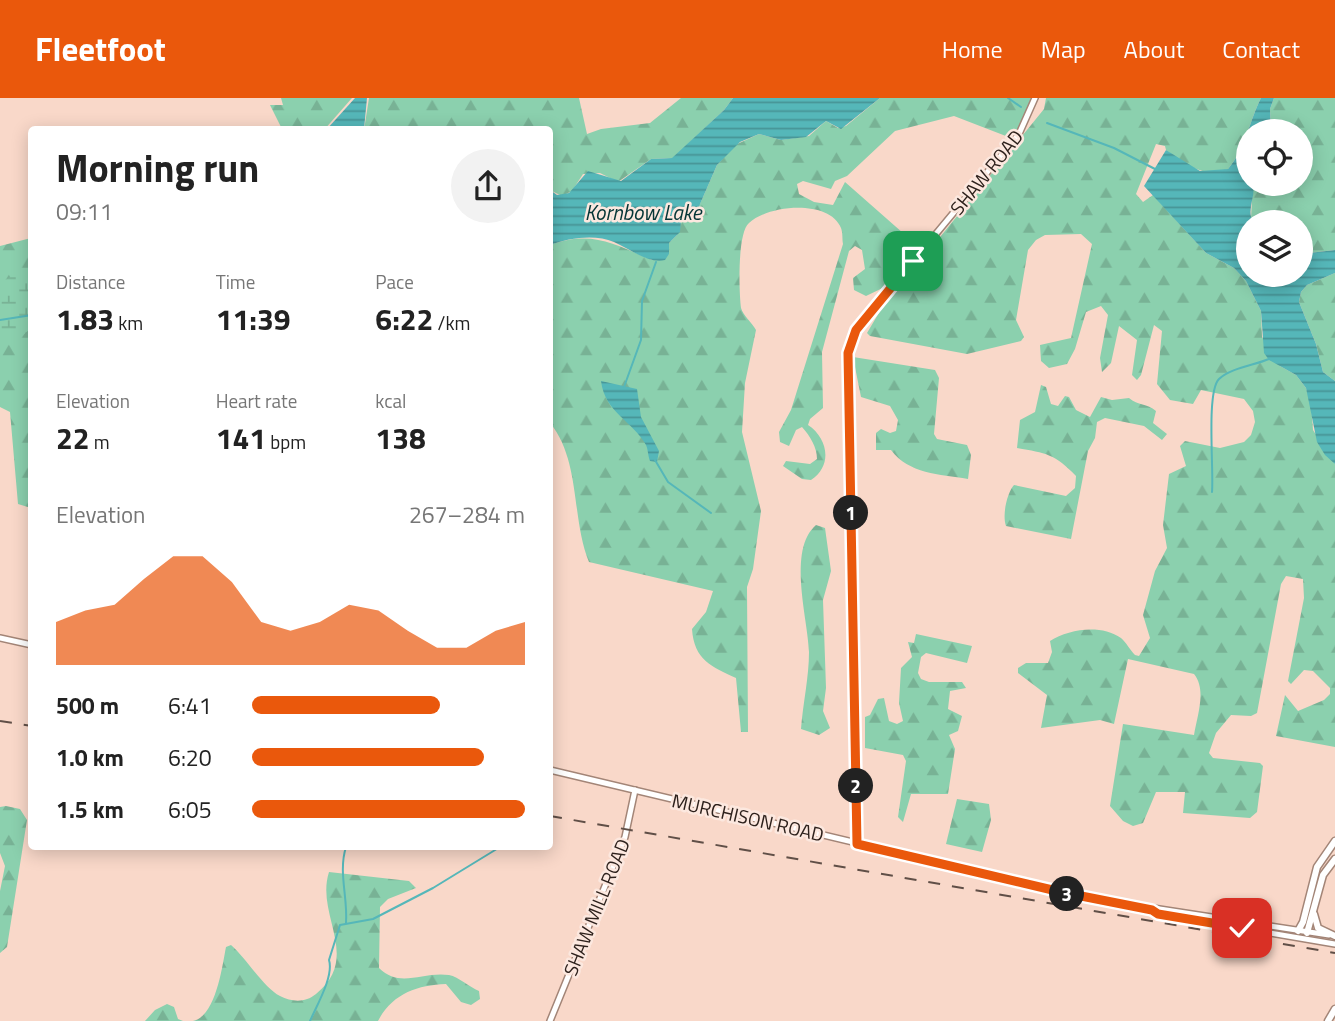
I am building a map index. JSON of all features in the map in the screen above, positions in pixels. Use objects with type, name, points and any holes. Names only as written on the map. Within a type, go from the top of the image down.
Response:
[{"type":"highway","points":[[1298,932],[1317,867],[1335,841]]},
{"type":"highway","points":[[1305,936],[1323,876],[1335,859]]},
{"type":"highway","points":[[1314,909],[1316,927],[1332,936]]},
{"type":"highway","points":[[1328,1021],[1335,1009]]},
{"type":"main road","name":"SHAW ROAD","points":[[857,844],[850,341],[856,330],[1015,140],[1028,119],[1035,98]]},
{"type":"main road","points":[[0,638],[28,644]]},
{"type":"main road","name":"MURCHISON ROAD","points":[[553,771],[1061,892],[1152,910],[1158,914],[1305,936],[1335,944]]},
{"type":"main road","name":"SHAW MILL ROAD","points":[[550,1021],[625,837],[635,790]]},
{"type":"main road","name":"MURCHISON ROAD","points":[[1152,910],[1159,908],[1298,932],[1305,936],[1332,936]]},
{"type":"green space","points":[[281,98],[352,98],[328,126],[280,126],[270,105],[283,105]]},
{"type":"green space","points":[[369,98],[579,98],[587,134],[601,129],[650,123],[681,98],[733,98],[724,110],[673,158],[651,159],[618,182],[600,173],[583,174],[572,191],[562,196],[553,192],[553,126],[365,126]]},
{"type":"green space","points":[[880,98],[1031,98],[1019,128],[1011,138],[954,116],[895,131],[847,176],[835,181],[831,189],[803,181],[797,184],[799,194],[814,202],[833,205],[845,182],[920,248],[891,284],[866,296],[854,290],[853,278],[865,269],[862,250],[855,246],[849,251],[822,352],[823,408],[810,419],[808,425],[820,437],[825,452],[823,467],[811,480],[802,479],[783,466],[786,461],[810,464],[817,459],[810,438],[802,427],[796,430],[789,446],[780,442],[779,432],[791,410],[843,244],[842,230],[834,219],[824,212],[798,208],[770,212],[749,223],[745,229],[740,264],[741,308],[756,330],[745,383],[742,432],[761,511],[753,569],[747,587],[748,732],[741,732],[736,678],[706,661],[693,640],[692,629],[706,612],[713,591],[589,562],[583,545],[567,455],[553,428],[553,244],[591,239],[614,244],[652,260],[669,254],[669,243],[677,235],[681,221],[700,204],[717,165],[735,145],[759,134],[781,140],[809,136],[826,121],[838,128],[846,126]]},
{"type":"green space","points":[[1046,98],[1261,98],[1253,119],[1236,119],[1236,156],[1228,169],[1219,172],[1203,171],[1187,165],[1166,150],[1165,146],[1156,144],[1136,194],[1143,202],[1153,195],[1206,253],[1236,270],[1236,287],[1249,287],[1261,311],[1262,337],[1280,366],[1296,375],[1306,388],[1311,403],[1313,430],[1335,464],[1335,747],[1276,736],[1285,695],[1298,711],[1324,700],[1330,694],[1330,688],[1313,671],[1304,670],[1291,684],[1288,681],[1304,598],[1303,579],[1286,576],[1281,584],[1257,713],[1251,716],[1231,715],[1216,733],[1209,753],[1213,758],[1260,763],[1263,766],[1257,812],[1250,818],[1183,813],[1185,792],[1156,792],[1143,823],[1133,826],[1123,821],[1110,806],[1123,724],[1194,735],[1201,695],[1194,674],[1128,659],[1114,724],[1100,720],[1041,728],[1047,695],[1018,673],[1018,668],[1026,663],[1048,663],[1052,652],[1050,641],[1076,631],[1095,630],[1113,634],[1121,638],[1135,655],[1139,656],[1150,638],[1143,615],[1155,571],[1167,548],[1163,525],[1169,474],[1186,466],[1180,446],[1185,441],[1220,448],[1244,442],[1251,435],[1255,422],[1253,411],[1244,399],[1201,390],[1193,404],[1170,400],[1157,384],[1162,331],[1154,325],[1141,375],[1137,380],[1132,375],[1137,340],[1119,326],[1111,363],[1102,372],[1100,358],[1108,315],[1101,306],[1086,312],[1075,349],[1067,364],[1049,368],[1041,361],[1040,345],[1071,338],[1092,244],[1081,234],[1045,235],[1036,240],[1028,250],[1016,320],[1024,337],[1021,341],[967,354],[870,336],[867,333],[880,311],[1044,109]]},
{"type":"green space","points":[[1274,98],[1335,98],[1335,250],[1313,253],[1313,210],[1251,210],[1252,196],[1313,196],[1313,119],[1270,119],[1270,109]]},
{"type":"green space","points":[[28,239],[28,507],[18,504],[10,412],[0,407],[0,246]]},
{"type":"green space","points":[[1335,273],[1335,381],[1323,372],[1316,344],[1299,302],[1301,292],[1305,287],[1313,287],[1313,282]]},
{"type":"green space","points":[[28,275],[28,331],[20,338],[11,338],[0,344],[0,283],[10,277]]},
{"type":"green space","points":[[853,357],[935,370],[939,378],[934,434],[937,439],[967,445],[971,455],[968,479],[925,472],[907,464],[891,450],[876,450],[876,433],[881,429],[890,433],[896,431],[898,420],[890,406],[861,397]]},
{"type":"green space","points":[[1041,385],[1046,387],[1051,404],[1058,406],[1065,396],[1069,397],[1076,410],[1090,417],[1101,397],[1112,400],[1129,398],[1156,411],[1153,423],[1167,434],[1162,440],[1144,426],[1105,418],[1097,422],[1095,438],[1088,451],[1071,539],[1006,526],[1005,521],[1006,504],[1014,485],[1066,496],[1075,488],[1076,476],[1062,463],[1043,453],[1017,448],[1020,420],[1035,412]]},
{"type":"green space","points":[[816,525],[825,528],[831,571],[823,600],[826,688],[823,711],[830,728],[819,735],[801,729],[809,652],[801,567],[807,536]]},
{"type":"green space","points":[[916,634],[972,646],[967,663],[926,653],[921,657],[918,673],[921,679],[929,682],[962,682],[966,688],[950,691],[948,709],[962,716],[958,731],[949,735],[955,749],[948,794],[911,794],[903,822],[898,817],[906,761],[903,755],[865,748],[865,717],[870,715],[878,699],[884,698],[889,721],[897,724],[903,721],[899,703],[901,668],[912,657],[908,642],[914,643]]},
{"type":"green space","points":[[957,799],[989,804],[991,820],[982,852],[946,844]]},
{"type":"green space","points":[[0,807],[20,809],[27,820],[7,947],[0,953],[0,891],[5,866],[0,853]]},
{"type":"green space","points":[[329,872],[409,881],[416,888],[388,899],[380,907],[379,968],[387,974],[404,978],[439,974],[453,976],[479,991],[480,999],[471,1005],[461,1002],[446,984],[425,986],[406,993],[390,1004],[378,1021],[193,1021],[201,1017],[212,1001],[226,947],[231,945],[274,992],[285,998],[298,1001],[307,999],[329,980],[337,950],[326,888]]},
{"type":"green space","points":[[167,1004],[174,1007],[178,1019],[183,1021],[145,1021],[155,1010]]},
{"type":"water","points":[[355,98],[367,98],[364,126],[330,126]]},
{"type":"water","name":"Kornbow Lake","points":[[733,98],[880,98],[841,129],[826,121],[806,137],[781,140],[759,134],[740,142],[717,165],[697,211],[681,221],[680,232],[669,243],[669,254],[665,260],[646,258],[614,242],[599,238],[565,240],[553,244],[553,192],[557,195],[569,193],[588,171],[621,181],[651,159],[672,158],[724,110]]},
{"type":"water","points":[[1261,98],[1274,98],[1270,109],[1270,119],[1253,119]]},
{"type":"water","points":[[1166,150],[1200,171],[1228,169],[1236,157],[1236,196],[1253,196],[1250,210],[1236,210],[1236,270],[1206,253],[1144,186]]},
{"type":"water","points":[[1335,250],[1335,273],[1313,282],[1313,253]]},
{"type":"water","points":[[1249,287],[1305,287],[1299,302],[1316,344],[1323,372],[1335,381],[1335,464],[1317,442],[1306,388],[1296,375],[1269,360],[1264,353],[1261,311]]},
{"type":"water","points":[[601,381],[637,389],[641,417],[659,451],[657,462],[650,461],[647,447],[640,437],[608,401]]},
{"type":"waterway","points":[[1008,98],[1021,107]]},
{"type":"waterway","points":[[1047,123],[1114,148],[1155,169]]},
{"type":"waterway","points":[[624,387],[641,340],[642,301],[656,262]]},
{"type":"waterway","points":[[0,320],[28,316]]},
{"type":"waterway","points":[[1212,492],[1212,415],[1215,387],[1219,379],[1229,372],[1269,359]]},
{"type":"waterway","points":[[655,460],[668,482],[711,513]]},
{"type":"waterway","points":[[345,850],[343,875],[346,923]]},
{"type":"waterway","points":[[310,1021],[327,982],[329,960],[340,925],[373,919],[433,888],[495,850]]},
{"type":"railway","points":[[0,721],[28,725]]},
{"type":"railway","points":[[553,817],[1335,953]]},
{"type":"route","points":[[913,261],[856,330],[848,353],[857,844],[1061,892],[1152,910],[1158,914],[1242,928]]}]
